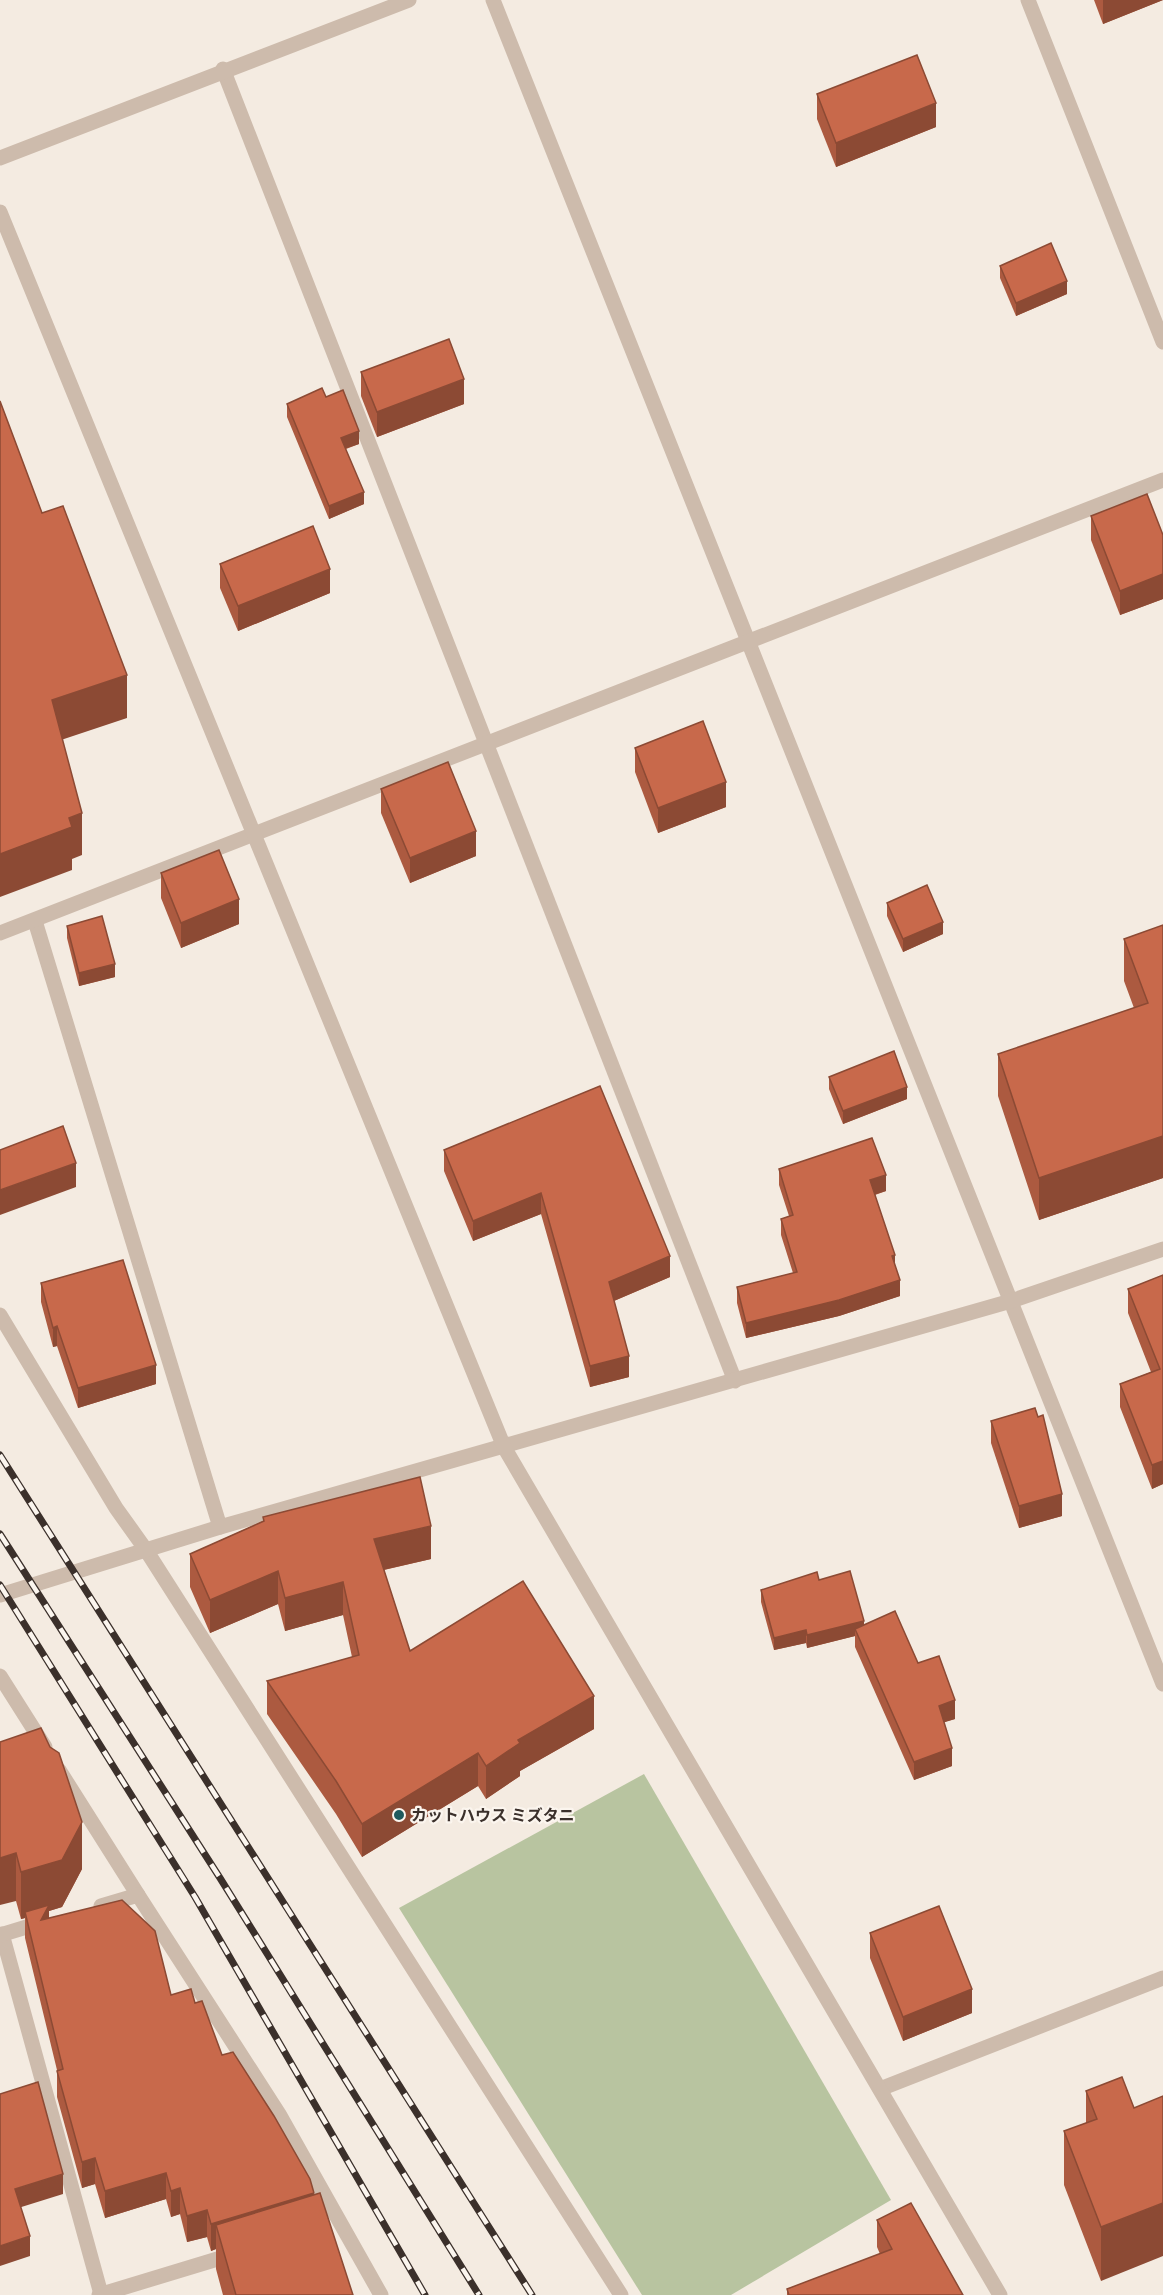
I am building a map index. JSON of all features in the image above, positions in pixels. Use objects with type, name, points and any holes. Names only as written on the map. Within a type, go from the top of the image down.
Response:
[{"type":"street","points":[[0,158],[223,69],[409,0]]},
{"type":"street","points":[[493,0],[1163,1684]]},
{"type":"street","points":[[1028,0],[1163,342]]},
{"type":"street","points":[[223,69],[735,1381]]},
{"type":"street","points":[[0,212],[504,1447],[1000,2295]]},
{"type":"street","points":[[0,933],[1163,480]]},
{"type":"street","points":[[35,921],[220,1527]]},
{"type":"street","points":[[0,1595],[220,1527],[1011,1301],[1163,1249]]},
{"type":"street","points":[[0,1315],[116,1508],[146,1550],[621,2295]]},
{"type":"street","points":[[0,1676],[279,2114],[333,2224],[381,2295]]},
{"type":"street","points":[[81,1911],[138,1895]]},
{"type":"street","points":[[59,1918],[1,1934],[100,2295],[248,2249]]},
{"type":"street","points":[[880,2089],[1163,1978]]},
{"type":"green space","points":[[644,1774],[891,2200],[731,2295],[642,2295],[399,1908]]},
{"type":"building","points":[[917,55],[936,103],[836,143],[817,94]]},
{"type":"building","points":[[1051,243],[1067,281],[1016,303],[1000,266]]},
{"type":"building","points":[[449,339],[464,379],[377,412],[361,372]]},
{"type":"building","points":[[322,388],[326,397],[343,390],[359,431],[341,438],[364,492],[329,506],[287,404]]},
{"type":"building","points":[[0,401],[42,513],[63,506],[127,675],[52,700],[82,813],[69,818],[72,827],[0,854]]},
{"type":"building","points":[[1147,494],[1163,535],[1163,574],[1120,591],[1091,516]]},
{"type":"building","points":[[313,526],[330,569],[238,606],[220,564]]},
{"type":"building","points":[[703,721],[726,782],[658,808],[635,748]]},
{"type":"building","points":[[448,762],[476,831],[410,858],[381,789]]},
{"type":"building","points":[[219,850],[239,899],[181,923],[161,873]]},
{"type":"building","points":[[927,885],[943,922],[903,939],[887,903]]},
{"type":"building","points":[[102,916],[115,964],[79,973],[67,926]]},
{"type":"building","points":[[1163,925],[1163,1136],[1039,1178],[998,1054],[1148,1003],[1124,939]]},
{"type":"building","points":[[894,1051],[907,1087],[843,1111],[829,1077]]},
{"type":"building","points":[[600,1086],[670,1256],[609,1282],[629,1356],[590,1366],[541,1193],[473,1221],[444,1150]]},
{"type":"building","points":[[63,1126],[76,1163],[0,1190],[0,1150]]},
{"type":"building","points":[[872,1138],[886,1175],[870,1180],[895,1255],[892,1256],[900,1280],[839,1300],[746,1323],[737,1287],[797,1272],[781,1219],[793,1215],[779,1169]]},
{"type":"building","points":[[123,1260],[156,1365],[78,1388],[57,1326],[53,1328],[41,1283]]},
{"type":"building","points":[[1163,1275],[1163,1461],[1152,1465],[1120,1384],[1160,1369],[1128,1289]]},
{"type":"building","points":[[1035,1408],[1038,1417],[1043,1415],[1062,1494],[1019,1506],[991,1421]]},
{"type":"building","points":[[420,1477],[431,1526],[374,1539],[410,1651],[523,1581],[594,1696],[518,1740],[520,1743],[486,1766],[478,1753],[362,1824],[336,1781],[267,1681],[359,1655],[343,1582],[285,1598],[278,1571],[210,1600],[190,1554],[264,1521],[263,1517]]},
{"type":"building","points":[[850,1571],[864,1621],[807,1635],[806,1630],[774,1638],[761,1590],[817,1572],[819,1580]]},
{"type":"building","points":[[895,1611],[918,1663],[939,1656],[955,1700],[939,1706],[952,1748],[914,1762],[855,1629]]},
{"type":"building","points":[[41,1728],[50,1747],[59,1753],[82,1822],[62,1860],[21,1872],[16,1853],[0,1858],[0,1742]]},
{"type":"building","points":[[122,1900],[155,1931],[171,1995],[191,1989],[195,2003],[202,2001],[222,2055],[233,2052],[274,2116],[310,2179],[314,2193],[211,2224],[207,2210],[187,2216],[180,2188],[171,2191],[166,2173],[105,2191],[95,2158],[82,2162],[57,2071],[63,2069],[25,1912],[49,1905],[41,1920]]},
{"type":"building","points":[[939,1906],[972,1989],[903,2017],[870,1933]]},
{"type":"building","points":[[1122,2077],[1134,2108],[1163,2096],[1163,2203],[1101,2227],[1064,2131],[1097,2119],[1086,2091]]},
{"type":"building","points":[[38,2082],[63,2174],[15,2189],[30,2236],[0,2246],[0,2094]]},
{"type":"building","points":[[320,2193],[353,2295],[236,2295],[216,2225]]},
{"type":"building","points":[[911,2203],[963,2295],[789,2295],[787,2289],[892,2249],[877,2220]]},
{"type":"railway","points":[[0,1455],[532,2295]]},
{"type":"railway","points":[[0,1534],[220,1878],[479,2295]]},
{"type":"railway","points":[[0,1585],[195,1897],[425,2295]]},
{"type":"place","name":"カットハウス ミズタニ","points":[[399,1815]]}]
